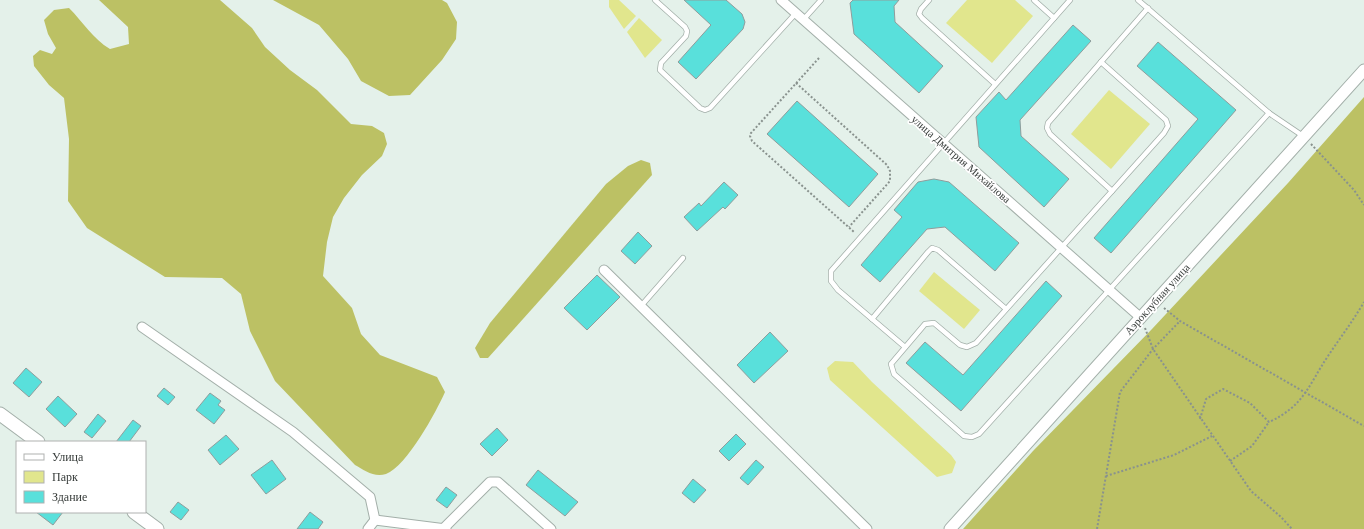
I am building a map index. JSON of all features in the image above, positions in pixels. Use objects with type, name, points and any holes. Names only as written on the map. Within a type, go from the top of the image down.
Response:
[{"type":"main road","points":[[0,414],[37,441]]},
{"type":"main road","points":[[135,513],[157,529]]},
{"type":"street","name":"улица Дмитрия Михайлова","points":[[781,0],[1141,318]]},
{"type":"street","name":"Аэроклубная улица","points":[[950,529],[1364,70]]},
{"type":"street","points":[[604,270],[867,529]]},
{"type":"street","points":[[142,326],[293,432],[370,497],[375,520]]},
{"type":"street","points":[[375,520],[445,529],[490,482],[498,482],[552,529]]},
{"type":"street","points":[[368,529],[375,520]]},
{"type":"lane","points":[[655,0],[685,27],[687,31],[686,36],[662,63],[660,70],[700,108],[705,110],[710,108],[796,14]]},
{"type":"lane","points":[[803,20],[821,0]]},
{"type":"lane","points":[[929,0],[921,9],[920,14],[922,18],[995,84]]},
{"type":"lane","points":[[1034,0],[1054,18]]},
{"type":"lane","points":[[905,347],[838,290],[831,281],[833,267],[1070,0]]},
{"type":"lane","points":[[1138,0],[1268,113],[1304,137]]},
{"type":"lane","points":[[1112,191],[1050,134],[1047,128],[1048,123],[1148,8]]},
{"type":"lane","points":[[1101,62],[1166,120],[1168,126],[1164,133],[976,343],[967,347],[955,343],[934,323],[925,324],[891,364],[894,374],[964,436],[972,437],[979,434],[1268,113]]},
{"type":"lane","points":[[872,318],[932,248],[938,250],[1006,309]]},
{"type":"lane","points":[[641,306],[683,258]]},
{"type":"path","points":[[819,58],[751,133],[750,136],[752,141],[860,237]]},
{"type":"path","points":[[796,83],[887,165],[890,172],[890,181],[848,227]]},
{"type":"path","points":[[1304,137],[1354,190],[1364,205]]},
{"type":"path","points":[[1155,301],[1180,321],[1364,426]]},
{"type":"path","points":[[1230,461],[1252,446],[1269,422],[1284,416],[1306,394],[1327,358],[1364,302]]},
{"type":"path","points":[[1141,318],[1152,349],[1251,491],[1292,529]]},
{"type":"path","points":[[1097,529],[1120,392],[1152,349],[1180,321]]},
{"type":"path","points":[[1200,419],[1206,399],[1223,388],[1250,403],[1269,422]]},
{"type":"path","points":[[1106,476],[1174,455],[1212,436]]},
{"type":"green space","points":[[99,0],[220,0],[252,28],[265,47],[290,70],[317,90],[351,124],[372,126],[384,133],[387,144],[382,156],[362,175],[344,198],[333,217],[327,242],[323,276],[352,308],[361,334],[380,355],[437,377],[445,392],[412,450],[403,461],[386,474],[377,475],[369,473],[355,465],[275,381],[250,331],[241,294],[222,278],[165,277],[87,228],[68,201],[69,139],[64,98],[49,85],[34,66],[33,56],[40,50],[52,54],[56,48],[48,34],[44,20],[54,10],[69,8],[93,35],[110,49],[129,44],[128,27]]},
{"type":"green space","points":[[273,0],[442,0],[447,3],[457,22],[456,39],[442,60],[410,95],[389,96],[361,81],[348,59],[319,25]]},
{"type":"green space","points":[[609,0],[619,0],[636,16],[624,29],[609,7]]},
{"type":"green space","points":[[967,0],[1015,0],[1033,16],[992,63],[946,23]]},
{"type":"green space","points":[[639,18],[662,40],[645,58],[627,32]]},
{"type":"green space","points":[[1109,90],[1150,124],[1111,169],[1071,134]]},
{"type":"green space","points":[[1364,97],[1364,529],[963,529],[1033,451],[1152,329],[1288,183]]},
{"type":"green space","points":[[641,160],[650,163],[652,175],[488,358],[480,358],[475,348],[490,323],[606,184],[628,166]]},
{"type":"green space","points":[[934,272],[980,310],[964,329],[919,291]]},
{"type":"green space","points":[[835,361],[853,362],[872,382],[951,455],[956,462],[952,473],[937,477],[830,380],[827,368]]},
{"type":"building","points":[[684,0],[726,0],[742,14],[745,22],[743,29],[696,79],[678,62],[711,25]]},
{"type":"building","points":[[853,0],[899,0],[894,6],[895,22],[943,66],[919,93],[854,34],[850,3]]},
{"type":"building","points":[[1073,25],[1091,41],[1020,120],[1021,136],[1069,179],[1044,207],[979,147],[976,117],[999,92],[1006,100]]},
{"type":"building","points":[[1158,42],[1236,110],[1111,253],[1094,238],[1198,119],[1137,66]]},
{"type":"building","points":[[797,101],[878,174],[849,207],[767,134]]},
{"type":"building","points":[[934,179],[949,182],[1019,243],[995,271],[945,227],[927,229],[880,282],[861,265],[902,217],[894,210],[918,182]]},
{"type":"building","points":[[724,182],[738,195],[725,209],[723,207],[697,231],[684,217],[699,203],[701,206]]},
{"type":"building","points":[[638,232],[652,246],[635,264],[621,251]]},
{"type":"building","points":[[597,275],[620,297],[587,330],[564,308]]},
{"type":"building","points":[[1046,281],[1062,296],[961,411],[906,363],[925,342],[963,375]]},
{"type":"building","points":[[770,332],[788,351],[754,383],[737,365]]},
{"type":"building","points":[[26,368],[42,382],[29,397],[13,383]]},
{"type":"building","points":[[164,388],[175,397],[168,405],[157,396]]},
{"type":"building","points":[[210,393],[221,401],[218,405],[225,410],[214,424],[196,410]]},
{"type":"building","points":[[58,396],[77,414],[65,427],[46,409]]},
{"type":"building","points":[[98,414],[106,421],[92,438],[84,432]]},
{"type":"building","points":[[133,420],[141,426],[130,441],[117,441]]},
{"type":"building","points":[[497,428],[508,440],[492,456],[480,444]]},
{"type":"building","points":[[736,434],[746,444],[729,461],[719,451]]},
{"type":"building","points":[[226,435],[239,449],[220,465],[208,450]]},
{"type":"building","points":[[272,460],[286,479],[266,494],[251,475]]},
{"type":"building","points":[[756,460],[764,467],[748,485],[740,478]]},
{"type":"building","points":[[538,470],[578,502],[565,516],[526,485]]},
{"type":"building","points":[[693,479],[706,490],[694,503],[682,493]]},
{"type":"building","points":[[446,487],[457,495],[447,508],[436,500]]},
{"type":"building","points":[[178,502],[189,510],[181,520],[170,512]]},
{"type":"building","points":[[310,512],[323,522],[318,529],[297,529]]},
{"type":"building","points":[[37,513],[62,513],[53,525]]}]
